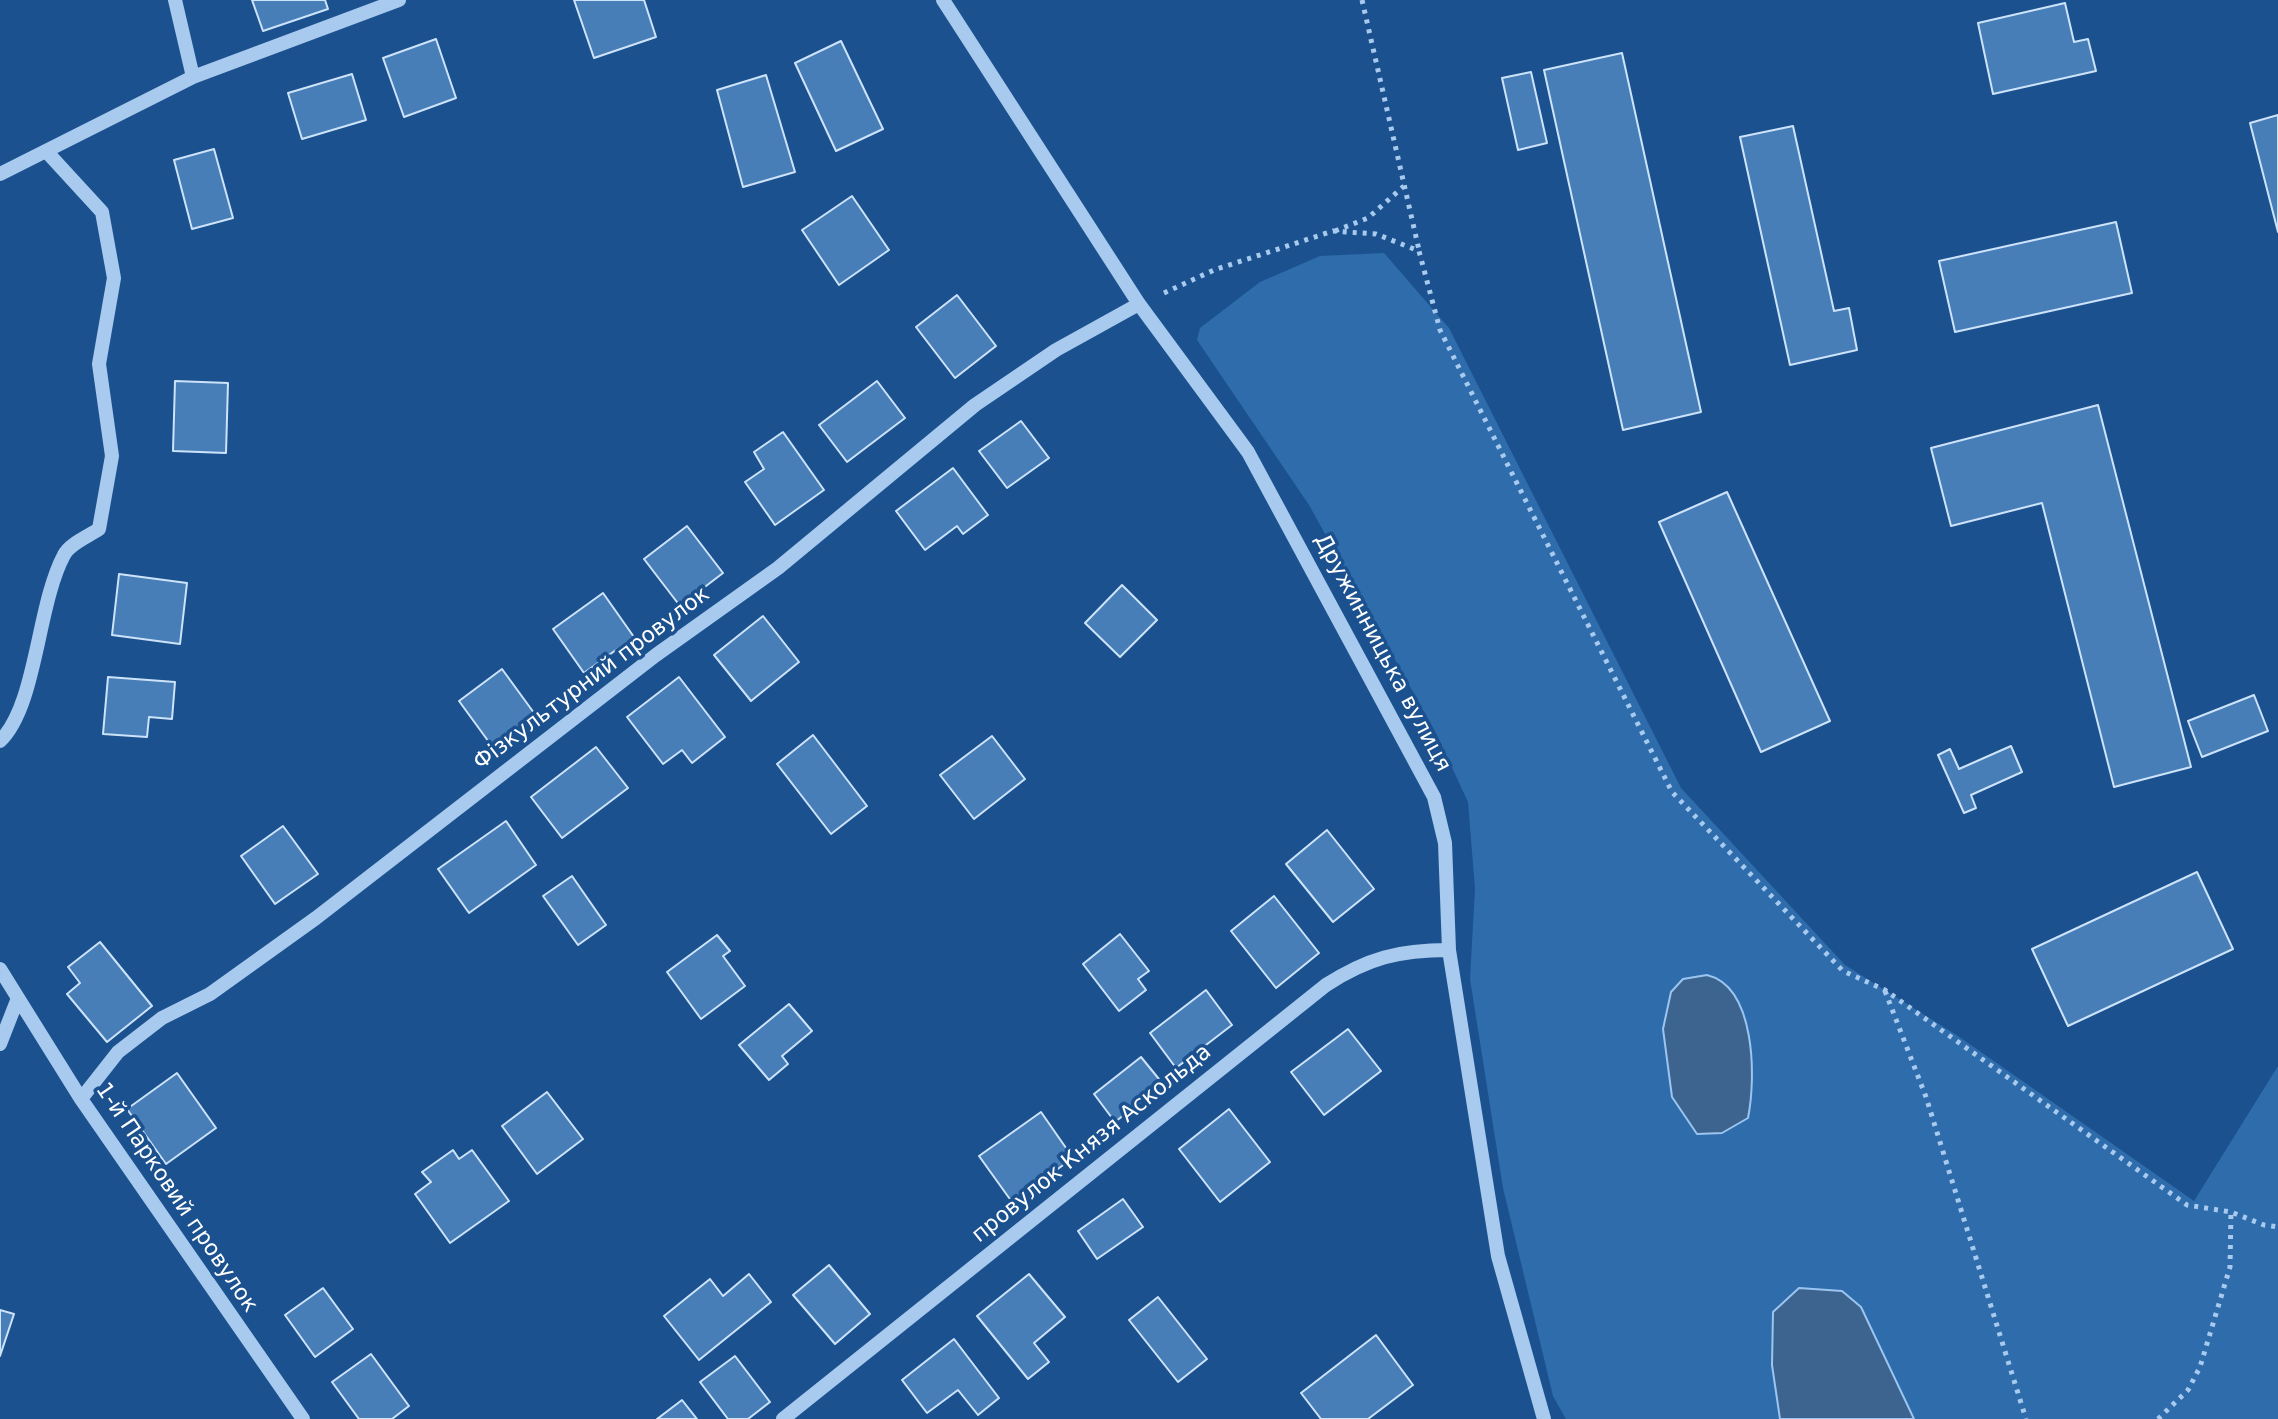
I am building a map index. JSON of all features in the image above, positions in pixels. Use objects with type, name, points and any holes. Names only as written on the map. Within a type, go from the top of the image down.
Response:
[{"type":"street","points":[[175,0],[193,77]]},
{"type":"street","points":[[0,174],[193,77],[399,0]]},
{"type":"street","name":"Дружинницька вулиця","points":[[943,0],[1139,304],[1248,452],[1434,797],[1445,843],[1449,950],[1498,1256],[1544,1419]]},
{"type":"street","points":[[0,741],[15,726],[39,628],[65,552],[99,529],[112,456],[99,364],[114,278],[102,212],[46,151]]},
{"type":"street","name":"Фізкультурний провулок","points":[[81,1099],[118,1052],[162,1018],[210,994],[316,918],[656,655],[778,568],[975,405],[1056,350],[1139,304]]},
{"type":"street","name":"провулок Князя Аскольда","points":[[783,1419],[1326,985],[1358,965],[1383,957],[1409,950],[1449,950]]},
{"type":"street","name":"1-й Парковий провулок","points":[[0,969],[81,1099],[303,1419]]},
{"type":"street","points":[[0,1044],[18,998]]},
{"type":"path","points":[[1362,0],[1440,330],[1672,792],[1843,971],[1885,990],[2187,1205],[2231,1212],[2278,1227]]},
{"type":"path","points":[[1139,304],[1214,270],[1368,218],[1404,186]]},
{"type":"path","points":[[1333,231],[1376,234],[1419,251]]},
{"type":"path","points":[[1885,990],[1926,1097],[2026,1419]]},
{"type":"path","points":[[2158,1419],[2188,1390],[2200,1367],[2230,1267],[2231,1212]]},
{"type":"shaded area","points":[[1384,253],[1449,328],[1681,788],[1845,965],[1958,1036],[2194,1201],[2278,1066],[2278,1419],[1914,1419],[1861,1307],[1772,1365],[1780,1419],[1566,1419],[1553,1396],[1503,1188],[1470,979],[1475,889],[1468,802],[1437,735],[1309,505],[1197,340],[1200,328],[1260,282],[1320,256]]},
{"type":"shaded area","points":[[1707,975],[1723,983],[1744,1015],[1751,1058],[1751,1101],[1748,1118],[1722,1133],[1697,1134],[1672,1097],[1663,1029],[1671,992],[1683,979]]},
{"type":"shaded area","points":[[1799,1288],[1842,1291],[1861,1307],[1914,1419],[1780,1419],[1772,1365],[1773,1312]]},
{"type":"building","points":[[252,0],[325,0],[328,9],[263,31]]},
{"type":"building","points":[[574,0],[644,0],[656,37],[594,58]]},
{"type":"building","points":[[2065,3],[2074,42],[2088,39],[2096,71],[1993,94],[1978,23]]},
{"type":"building","points":[[436,39],[456,98],[404,117],[383,58]]},
{"type":"building","points":[[841,41],[883,129],[836,151],[795,63]]},
{"type":"building","points":[[1622,53],[1701,412],[1623,430],[1544,70]]},
{"type":"building","points":[[1531,72],[1547,143],[1518,150],[1502,78]]},
{"type":"building","points":[[352,74],[366,120],[302,139],[288,93]]},
{"type":"building","points":[[766,75],[795,172],[743,187],[717,90]]},
{"type":"building","points":[[2278,115],[2278,232],[2250,123]]},
{"type":"building","points":[[1793,126],[1834,311],[1849,308],[1857,350],[1790,365],[1740,137]]},
{"type":"building","points":[[214,149],[233,218],[192,229],[174,160]]},
{"type":"building","points":[[852,196],[889,250],[839,285],[802,230]]},
{"type":"building","points":[[2116,222],[2132,293],[1955,332],[1939,261]]},
{"type":"building","points":[[957,295],[996,346],[955,378],[916,327]]},
{"type":"building","points":[[175,381],[228,383],[226,453],[173,451]]},
{"type":"building","points":[[877,381],[905,418],[847,462],[819,425]]},
{"type":"building","points":[[2098,405],[2191,767],[2114,787],[2042,503],[1951,526],[1931,448]]},
{"type":"building","points":[[1021,421],[1049,458],[1007,488],[979,451]]},
{"type":"building","points":[[783,432],[824,490],[775,525],[745,482],[764,469],[754,452]]},
{"type":"building","points":[[953,468],[988,515],[963,534],[957,526],[925,550],[896,511]]},
{"type":"building","points":[[1727,492],[1830,721],[1761,752],[1659,522]]},
{"type":"building","points":[[687,526],[723,573],[680,606],[644,559]]},
{"type":"building","points":[[119,574],[187,583],[180,644],[112,635]]},
{"type":"building","points":[[1122,585],[1157,620],[1120,657],[1085,623]]},
{"type":"building","points":[[603,593],[634,637],[584,673],[553,629]]},
{"type":"building","points":[[763,616],[799,662],[751,701],[714,655]]},
{"type":"building","points":[[502,669],[537,717],[494,749],[459,701]]},
{"type":"building","points":[[108,677],[175,682],[172,719],[149,717],[147,737],[103,734]]},
{"type":"building","points":[[679,677],[725,737],[692,763],[682,750],[663,764],[627,717]]},
{"type":"building","points":[[2254,695],[2268,731],[2202,757],[2188,721]]},
{"type":"building","points":[[813,735],[867,806],[831,834],[777,764]]},
{"type":"building","points":[[992,736],[1025,779],[974,819],[940,775]]},
{"type":"building","points":[[2011,746],[2022,772],[1971,795],[1976,808],[1964,813],[1938,755],[1950,749],[1959,769]]},
{"type":"building","points":[[596,747],[628,788],[562,838],[531,797]]},
{"type":"building","points":[[506,821],[536,865],[469,913],[438,869]]},
{"type":"building","points":[[283,826],[318,874],[275,904],[241,856]]},
{"type":"building","points":[[1327,830],[1374,889],[1333,922],[1286,864]]},
{"type":"building","points":[[2197,872],[2233,949],[2068,1026],[2032,949]]},
{"type":"building","points":[[572,876],[606,925],[578,945],[543,896]]},
{"type":"building","points":[[1274,896],[1319,953],[1276,988],[1231,931]]},
{"type":"building","points":[[1120,934],[1149,971],[1138,979],[1146,990],[1119,1011],[1083,964]]},
{"type":"building","points":[[717,935],[730,951],[723,956],[745,986],[701,1019],[667,972]]},
{"type":"building","points":[[100,942],[152,1006],[107,1042],[67,994],[80,983],[68,967]]},
{"type":"building","points":[[1206,990],[1232,1025],[1176,1068],[1150,1033]]},
{"type":"building","points":[[789,1004],[812,1031],[782,1056],[788,1064],[769,1080],[739,1045]]},
{"type":"building","points":[[1348,1029],[1381,1071],[1324,1115],[1291,1072]]},
{"type":"building","points":[[1141,1057],[1163,1084],[1115,1122],[1094,1094]]},
{"type":"building","points":[[177,1073],[216,1128],[166,1164],[127,1109]]},
{"type":"building","points":[[547,1092],[583,1139],[537,1174],[502,1126]]},
{"type":"building","points":[[1229,1109],[1270,1162],[1220,1202],[1179,1149]]},
{"type":"building","points":[[1041,1112],[1073,1158],[1012,1202],[979,1156]]},
{"type":"building","points":[[453,1150],[459,1159],[472,1150],[509,1201],[450,1243],[415,1194],[431,1182],[422,1172]]},
{"type":"building","points":[[1123,1199],[1143,1227],[1097,1259],[1078,1231]]},
{"type":"building","points":[[829,1265],[870,1314],[835,1344],[793,1295]]},
{"type":"building","points":[[749,1274],[771,1302],[699,1360],[664,1316],[710,1279],[723,1296]]},
{"type":"building","points":[[1029,1274],[1065,1317],[1034,1343],[1049,1362],[1028,1379],[977,1316]]},
{"type":"building","points":[[323,1288],[353,1329],[315,1357],[285,1315]]},
{"type":"building","points":[[1158,1297],[1207,1359],[1178,1382],[1129,1320]]},
{"type":"building","points":[[0,1310],[14,1314],[0,1356]]},
{"type":"building","points":[[1376,1335],[1413,1385],[1368,1419],[1321,1419],[1301,1393]]},
{"type":"building","points":[[954,1339],[999,1398],[978,1415],[958,1390],[927,1413],[902,1380]]},
{"type":"building","points":[[371,1354],[409,1406],[392,1419],[359,1419],[332,1382]]},
{"type":"building","points":[[735,1356],[770,1402],[748,1419],[728,1419],[700,1382]]},
{"type":"building","points":[[682,1400],[697,1419],[657,1419]]}]
